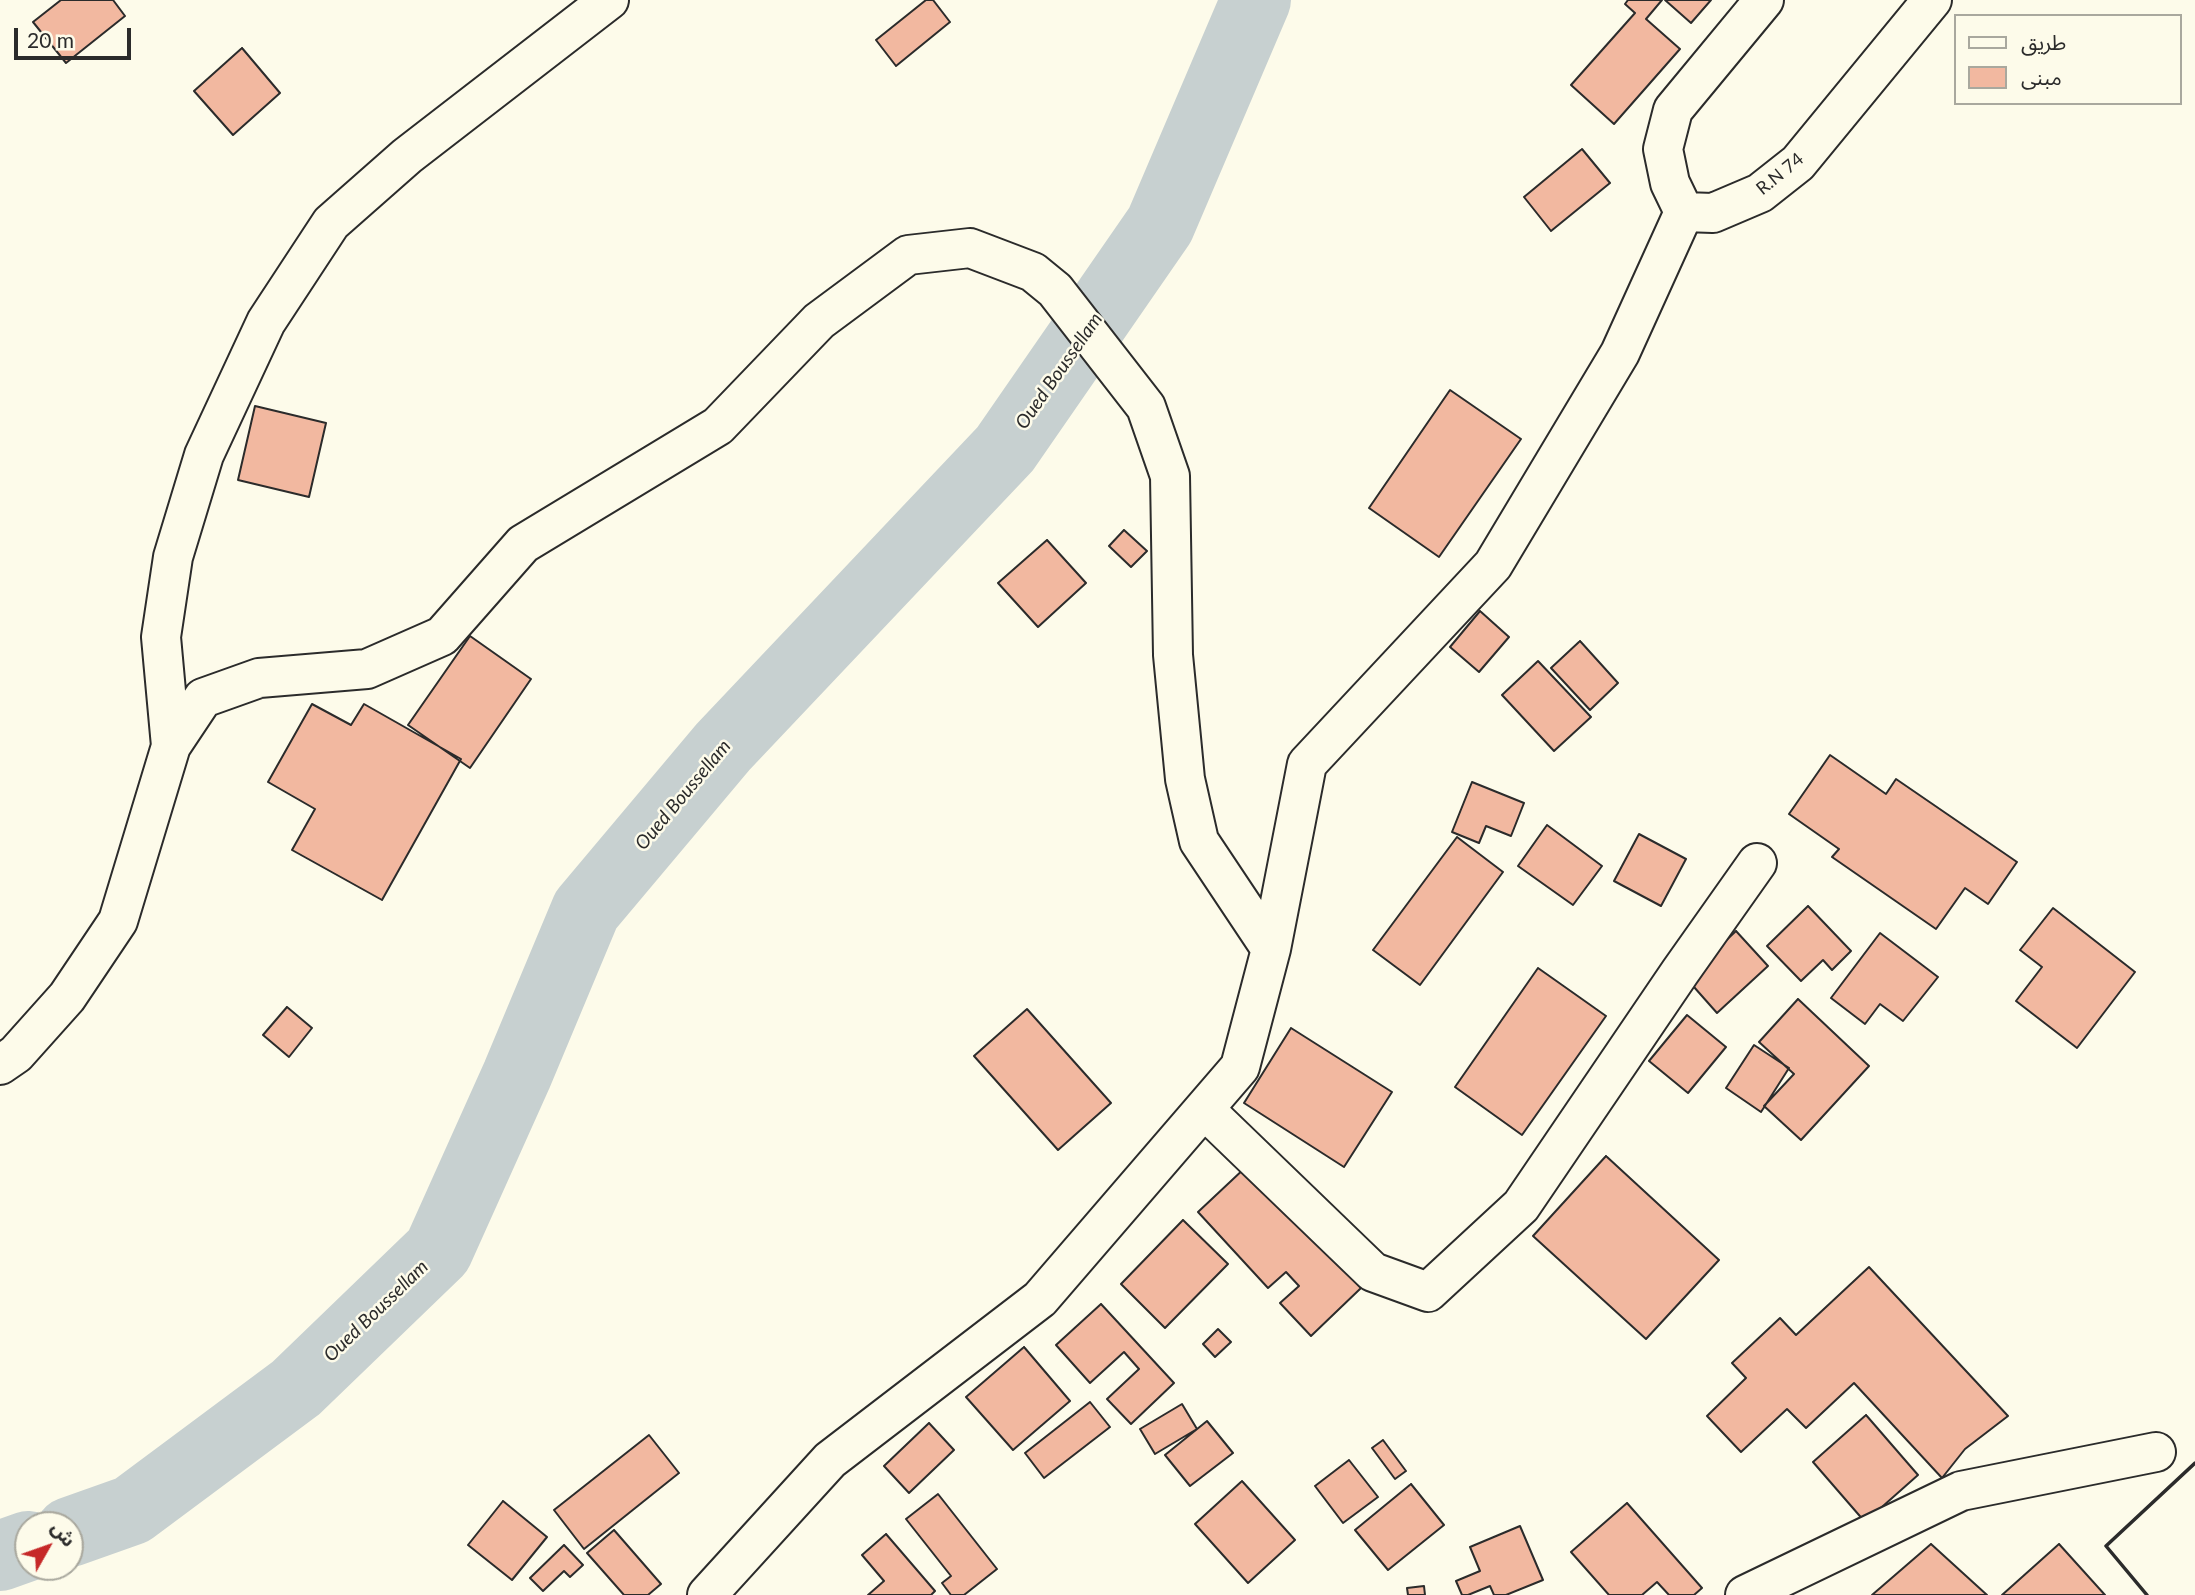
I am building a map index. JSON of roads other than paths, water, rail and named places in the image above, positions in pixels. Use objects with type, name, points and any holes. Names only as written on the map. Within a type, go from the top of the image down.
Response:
[{"type":"street","points":[[171,746],[161,637],[173,557],[204,455],[265,322],[331,223],[407,156],[609,0]]},
{"type":"street","points":[[707,1595],[830,1460],[1040,1299],[1240,1067],[1271,949],[1307,764],[1493,565],[1620,353],[1684,212],[1670,183],[1663,149],[1673,110],[1764,0]]},
{"type":"street","name":"R.N 74","points":[[1684,212],[1713,213],[1760,193],[1798,163],[1932,0]]},
{"type":"street","points":[[0,1065],[16,1055],[67,997],[118,921],[171,746],[203,698],[259,678],[367,669],[442,636],[523,544],[718,426],[819,321],[908,255],[970,248],[1033,272],[1055,290],[1146,407],[1170,476],[1174,655],[1185,779],[1199,841],[1271,949]]},
{"type":"street","points":[[1204,1109],[1373,1272],[1428,1292],[1521,1206],[1672,983],[1758,863]]},
{"type":"street","points":[[1751,1594],[1961,1491],[2156,1452]]},
{"type":"waterway","name":"Oued Boussellam","points":[[84,1527],[132,1510],[296,1388],[438,1251],[517,1075],[586,910],[723,747],[1005,449],[1160,225],[1256,0]]},
{"type":"waterway","name":"Oued Boussellam","points":[[0,1556],[14,1551]]}]
